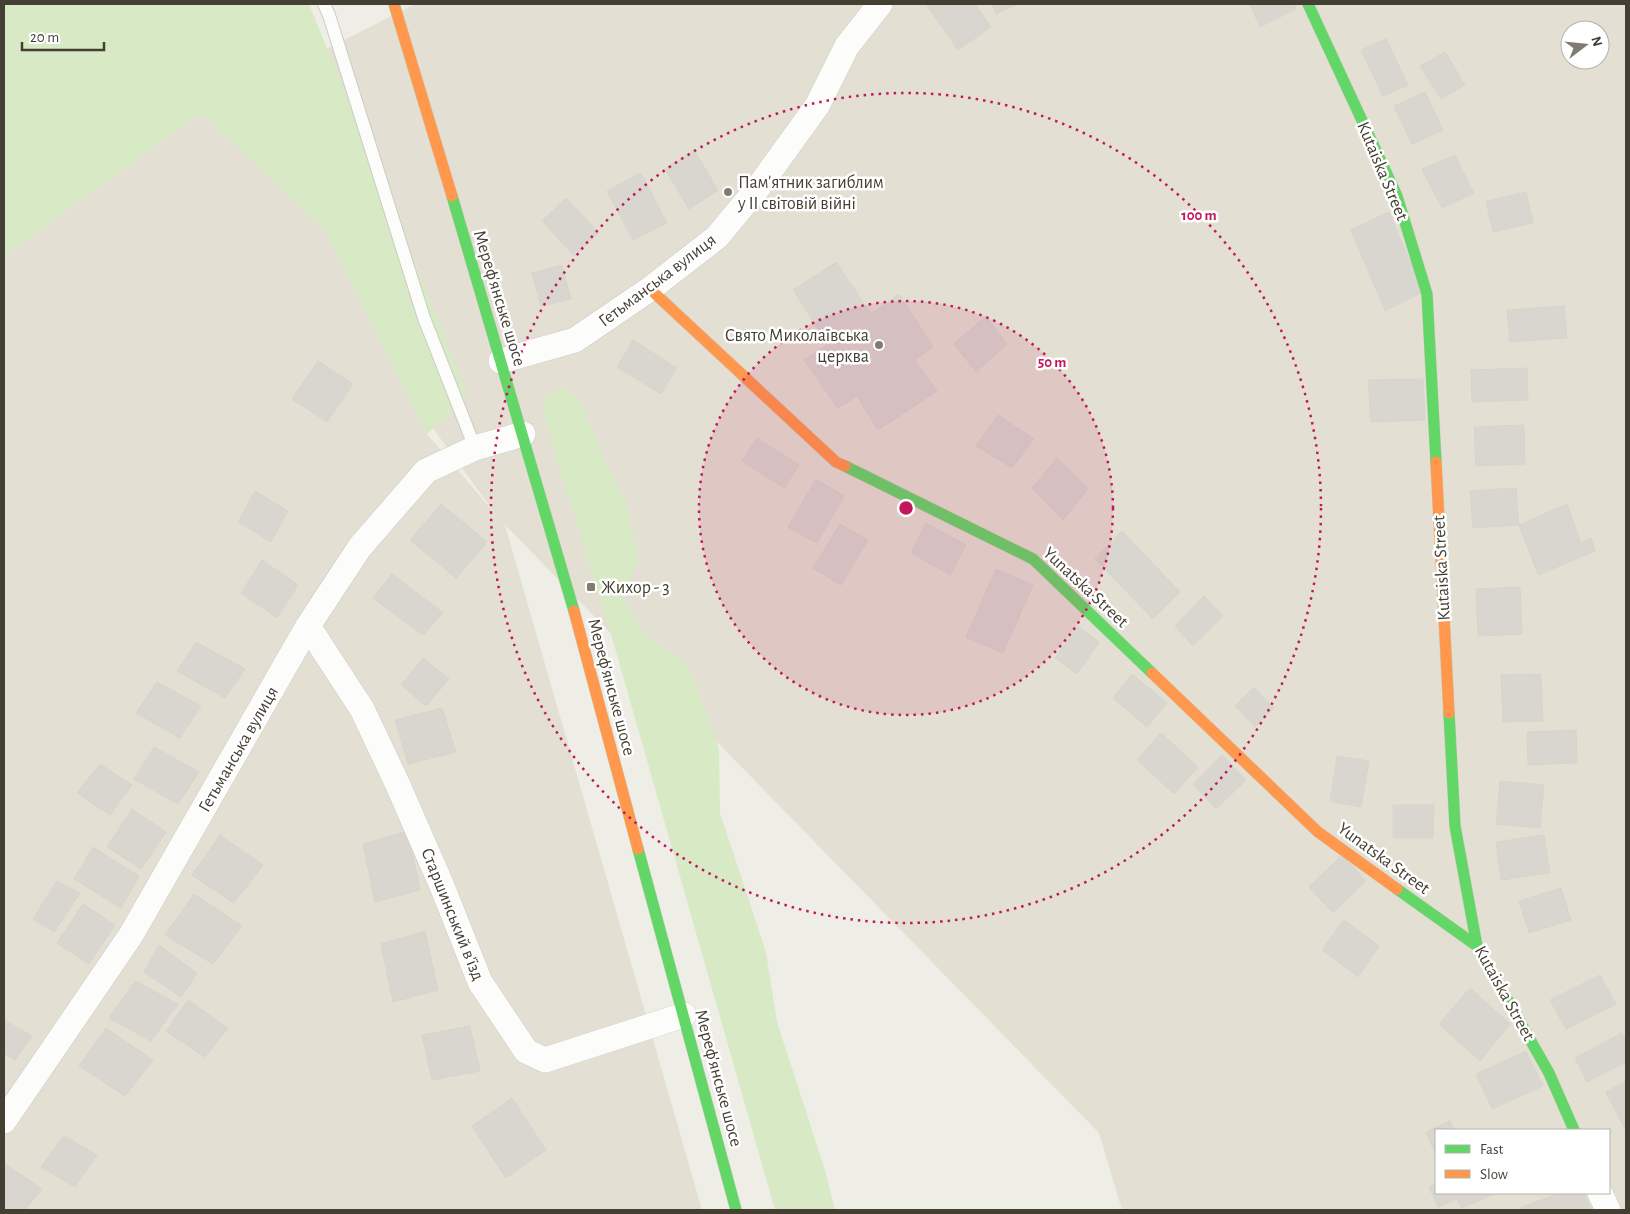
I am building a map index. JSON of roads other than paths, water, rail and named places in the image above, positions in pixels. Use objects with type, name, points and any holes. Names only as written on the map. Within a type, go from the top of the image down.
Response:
[{"type":"main road","name":"Мереф'янське шосе","points":[[394,4],[569,594],[736,1210]]},
{"type":"main road","name":"Kutaiska Street","points":[[1308,4],[1397,196],[1427,294],[1456,826],[1477,946],[1549,1073],[1574,1129]]},
{"type":"main road","name":"Yunatska Street","points":[[650,289],[836,462],[1033,559],[1318,832],[1477,946]]},
{"type":"street","name":"Гетьманська вулиця","points":[[501,361],[575,340],[650,289],[717,237],[760,185],[817,106],[847,46],[880,4]]},
{"type":"street","name":"Гетьманська вулиця","points":[[4,1121],[131,935],[308,626],[360,547],[426,471],[475,448],[523,434]]},
{"type":"street","name":"Старшинський в’їзд","points":[[308,626],[362,709],[442,886],[480,982],[526,1051],[545,1060],[684,1015]]},
{"type":"street","points":[[1600,1194],[1608,1210]]},
{"type":"lane","points":[[324,4],[424,318],[475,448]]},
{"type":"place","name":"Пам'ятник загиблим у II світовій війні","points":[[728,192]]},
{"type":"place","name":"Свято Миколаївська церква","points":[[879,345]]},
{"type":"place","name":"Жихор - 3","points":[[591,587]]}]
